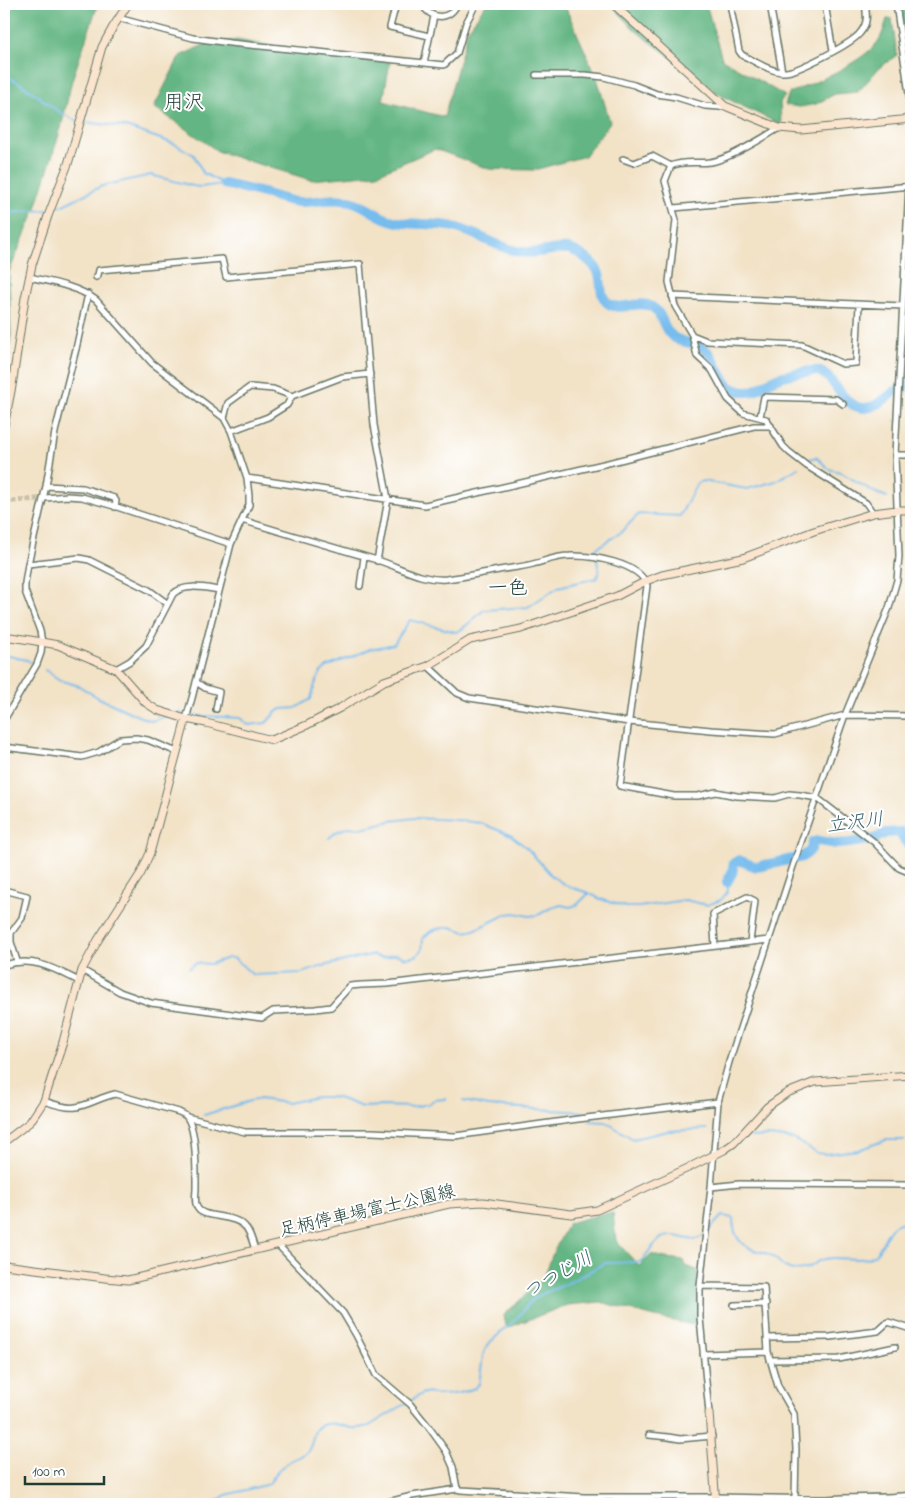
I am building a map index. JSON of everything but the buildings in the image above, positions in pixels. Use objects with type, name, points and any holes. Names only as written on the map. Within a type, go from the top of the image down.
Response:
[{"type":"street","points":[[4,426],[14,377],[29,277],[36,251],[62,182],[100,53],[107,37],[128,4]]},
{"type":"street","points":[[396,4],[390,27],[429,36]]},
{"type":"street","points":[[422,4],[434,16],[446,16],[451,13],[457,4]]},
{"type":"street","points":[[118,18],[176,34],[221,42],[444,65],[457,53],[466,23],[476,4]]},
{"type":"street","points":[[613,4],[725,106],[779,128],[802,130],[911,119]]},
{"type":"street","points":[[730,4],[739,51],[742,55],[770,69],[782,72],[802,67],[860,34],[866,24],[865,4]]},
{"type":"street","points":[[770,4],[782,72]]},
{"type":"street","points":[[825,4],[833,51]]},
{"type":"street","points":[[896,4],[911,108]]},
{"type":"street","points":[[424,62],[434,16]]},
{"type":"street","points":[[536,75],[604,77],[634,85],[657,94],[676,96],[705,106],[725,106]]},
{"type":"street","points":[[623,159],[634,163],[652,156],[671,166],[690,162],[711,162],[724,158],[779,128]]},
{"type":"street","points":[[716,1501],[712,1436],[700,1318],[700,1286],[718,1102],[729,1062],[799,848],[845,715],[894,596],[899,556],[896,455],[898,396],[911,147]]},
{"type":"street","points":[[671,166],[665,181],[676,220],[669,282],[675,306],[692,336],[697,356],[712,370],[728,399],[737,408],[743,413],[766,419],[789,452],[821,476],[866,503],[873,513]]},
{"type":"street","points":[[674,208],[910,185]]},
{"type":"street","points":[[96,277],[99,270],[222,259],[226,277],[360,264],[374,425],[388,499],[377,561]]},
{"type":"street","points":[[4,1142],[30,1122],[44,1100],[63,1042],[82,970],[150,853],[178,752],[230,544],[248,505],[249,496],[247,478],[231,431],[224,418],[152,363],[96,300],[85,293],[29,277]]},
{"type":"street","points":[[904,288],[911,288]]},
{"type":"street","points":[[4,720],[38,664],[42,642],[40,631],[25,591],[25,583],[56,432],[80,332],[85,293]]},
{"type":"street","points":[[672,296],[903,306]]},
{"type":"street","points":[[692,336],[706,341],[802,345],[842,364],[856,363],[859,305]]},
{"type":"street","points":[[231,431],[268,417],[287,405],[292,396],[342,377],[370,374]]},
{"type":"street","points":[[224,418],[228,403],[250,387],[273,389],[292,396]]},
{"type":"street","points":[[760,417],[764,397],[836,399],[843,404]]},
{"type":"street","points":[[247,478],[425,505],[608,463],[754,426],[771,426]]},
{"type":"street","points":[[896,455],[911,455]]},
{"type":"street","points":[[46,486],[83,488],[114,498],[115,506]]},
{"type":"street","points":[[46,498],[76,496],[115,506],[230,544]]},
{"type":"street","points":[[4,636],[58,645],[116,669],[146,703],[157,710],[186,720],[206,722],[272,740],[340,708],[384,681],[428,666],[470,640],[521,629],[561,616],[617,596],[662,575],[743,558],[873,513],[911,510]]},
{"type":"street","points":[[242,520],[377,561],[405,572],[431,578],[444,579],[571,556],[602,559],[634,570],[646,581],[647,586],[620,786],[674,796],[698,796],[716,792],[737,796],[775,798],[789,794],[800,794],[817,798],[874,842],[899,868],[911,873]]},
{"type":"street","points":[[360,586],[364,557]]},
{"type":"street","points":[[28,564],[79,558],[89,560],[149,590],[168,604]]},
{"type":"street","points":[[116,669],[130,661],[146,646],[173,594],[177,590],[201,587],[219,590]]},
{"type":"street","points":[[428,666],[456,693],[470,698],[629,722],[776,734],[845,715],[911,716]]},
{"type":"street","points":[[196,682],[205,688],[219,692],[216,709]]},
{"type":"street","points":[[4,747],[82,757],[99,752],[120,740],[136,738],[178,752]]},
{"type":"street","points":[[4,890],[27,896],[22,918],[11,933],[11,942],[17,961]]},
{"type":"street","points":[[715,946],[713,914],[747,897],[755,901],[750,942]]},
{"type":"street","points":[[82,970],[120,992],[151,1003],[262,1018],[273,1011],[331,1007],[350,986],[387,984],[769,940]]},
{"type":"street","points":[[4,965],[17,961],[40,963],[79,981]]},
{"type":"street","name":"足柄停車場富士公園線","points":[[4,1265],[128,1280],[449,1204],[483,1202],[571,1214],[597,1210],[714,1156],[734,1143],[767,1107],[777,1099],[801,1087],[815,1082],[832,1080],[911,1075]]},
{"type":"street","points":[[44,1100],[75,1108],[114,1094],[180,1112],[187,1117],[245,1132],[372,1132],[455,1136],[718,1102]]},
{"type":"street","points":[[187,1117],[195,1154],[197,1208],[201,1213],[230,1218],[240,1222],[246,1228],[255,1250]]},
{"type":"street","points":[[711,1187],[740,1184],[911,1184]]},
{"type":"street","points":[[278,1245],[343,1313],[376,1375],[410,1404],[446,1451],[453,1468],[457,1489]]},
{"type":"street","points":[[700,1286],[764,1287],[768,1352],[778,1386],[794,1414],[796,1449],[795,1498]]},
{"type":"street","points":[[734,1305],[766,1304]]},
{"type":"street","points":[[767,1338],[830,1337],[878,1331],[888,1322],[911,1329]]},
{"type":"street","points":[[770,1360],[839,1359],[894,1347]]},
{"type":"street","points":[[703,1354],[768,1352]]},
{"type":"street","points":[[649,1435],[680,1439],[712,1436]]},
{"type":"street","points":[[380,1504],[412,1496],[457,1489],[584,1497],[653,1497],[716,1501],[795,1498],[827,1502],[840,1498],[911,1495]]},
{"type":"street","points":[[529,1504],[532,1494]]},
{"type":"street","points":[[653,1497],[653,1504]]},
{"type":"green space","points":[[4,4],[98,4],[72,80],[61,128],[36,208],[9,272],[11,335],[4,382]]},
{"type":"green space","points":[[486,4],[564,4],[597,78],[610,122],[585,156],[534,170],[489,169],[435,149],[377,174],[311,180],[219,152],[154,107],[180,56],[206,44],[237,40],[316,54],[390,62],[383,101],[444,117],[468,30]]},
{"type":"green space","points":[[611,4],[706,4],[722,59],[785,96],[780,102],[781,125],[720,95],[635,30]]},
{"type":"green space","points":[[900,4],[911,4],[911,44],[907,45]]},
{"type":"green space","points":[[887,19],[892,19],[897,55],[879,68],[858,92],[835,94],[816,104],[800,107],[785,105],[789,93],[836,72],[869,51],[880,38]]},
{"type":"green space","points":[[613,1213],[616,1241],[639,1266],[651,1254],[683,1260],[685,1266],[697,1270],[698,1326],[655,1317],[601,1302],[567,1305],[507,1328],[503,1316],[544,1278],[554,1250],[569,1223],[601,1214]]},
{"type":"waterway","points":[[4,75],[23,85],[68,117],[78,121]]},
{"type":"waterway","points":[[83,122],[126,127],[175,144],[194,155],[203,173],[224,184]]},
{"type":"waterway","points":[[52,209],[102,186],[151,175],[200,187],[224,184]]},
{"type":"waterway","points":[[224,184],[286,200],[305,202],[337,199],[350,201],[390,220],[449,226],[521,252],[534,253],[564,249],[572,250],[579,253],[596,268],[599,274],[602,294],[609,304],[619,307],[641,304],[652,307],[656,310],[672,336],[698,345],[707,351],[728,385],[740,391],[753,391],[773,379],[788,375],[812,371],[820,372],[832,382],[849,402],[856,407],[865,408],[877,404],[898,389],[911,385]]},
{"type":"waterway","points":[[4,213],[47,210]]},
{"type":"waterway","points":[[808,460],[816,457],[829,469],[840,472],[876,493],[887,497]]},
{"type":"waterway","points":[[191,715],[240,718],[248,725],[266,723],[276,712],[282,709],[296,708],[311,699],[315,684],[321,672],[327,667],[370,649],[394,644],[410,620],[456,632],[484,610],[528,607],[558,587],[597,578],[599,572],[595,549],[620,533],[639,514],[680,516],[697,483],[703,481],[747,489],[776,481],[798,468]]},
{"type":"waterway","points":[[4,655],[27,660],[34,664]]},
{"type":"waterway","points":[[45,670],[60,680],[79,686],[97,697],[138,716],[152,721],[167,716]]},
{"type":"waterway","points":[[177,713],[182,713]]},
{"type":"waterway","points":[[329,838],[336,832],[348,827],[361,828],[415,818],[481,823],[512,836],[528,849],[553,877],[569,887],[626,907],[639,907],[685,900],[707,905],[721,900],[728,891],[727,882]]},
{"type":"waterway","name":"立沢川","points":[[727,882],[732,873],[734,863],[739,860],[756,867],[802,857],[810,851],[813,842],[849,843],[874,839],[886,833],[900,832],[911,848]]},
{"type":"waterway","points":[[189,968],[196,963],[210,964],[234,958],[253,975],[302,973],[323,966],[372,955],[381,958],[396,954],[406,958],[416,956],[422,950],[423,938],[437,929],[451,927],[465,932],[474,930],[507,914],[538,915],[561,905],[570,907],[577,905],[589,893]]},
{"type":"waterway","points":[[204,1115],[260,1099],[287,1103],[317,1097],[328,1097],[338,1098],[363,1107],[412,1107],[428,1104],[434,1100],[446,1099]]},
{"type":"waterway","points":[[463,1101],[489,1106],[583,1112]]},
{"type":"waterway","points":[[589,1121],[606,1122],[633,1139],[668,1131],[707,1129]]},
{"type":"waterway","points":[[751,1137],[769,1136],[793,1139],[817,1153],[825,1154],[858,1150],[886,1140],[905,1140]]},
{"type":"waterway","name":"つつじ川","points":[[708,1231],[722,1216],[733,1218],[735,1232],[742,1243],[751,1249],[772,1256],[788,1269],[796,1270],[804,1269],[825,1259],[868,1258],[878,1251],[894,1226],[911,1222]]},
{"type":"waterway","name":"つつじ川","points":[[212,1504],[226,1495],[269,1484],[284,1466],[307,1452],[314,1433],[322,1425],[334,1424],[361,1428],[369,1426],[423,1393],[445,1395],[475,1388],[479,1384],[483,1355],[488,1344],[517,1318],[533,1299],[605,1263],[640,1262],[662,1238],[673,1236],[694,1239],[704,1235]]},
{"type":"tunnel","points":[[4,502],[46,498]]},
{"type":"district","name":"用沢","points":[[184,101]]},
{"type":"district","name":"一色","points":[[508,587]]}]
